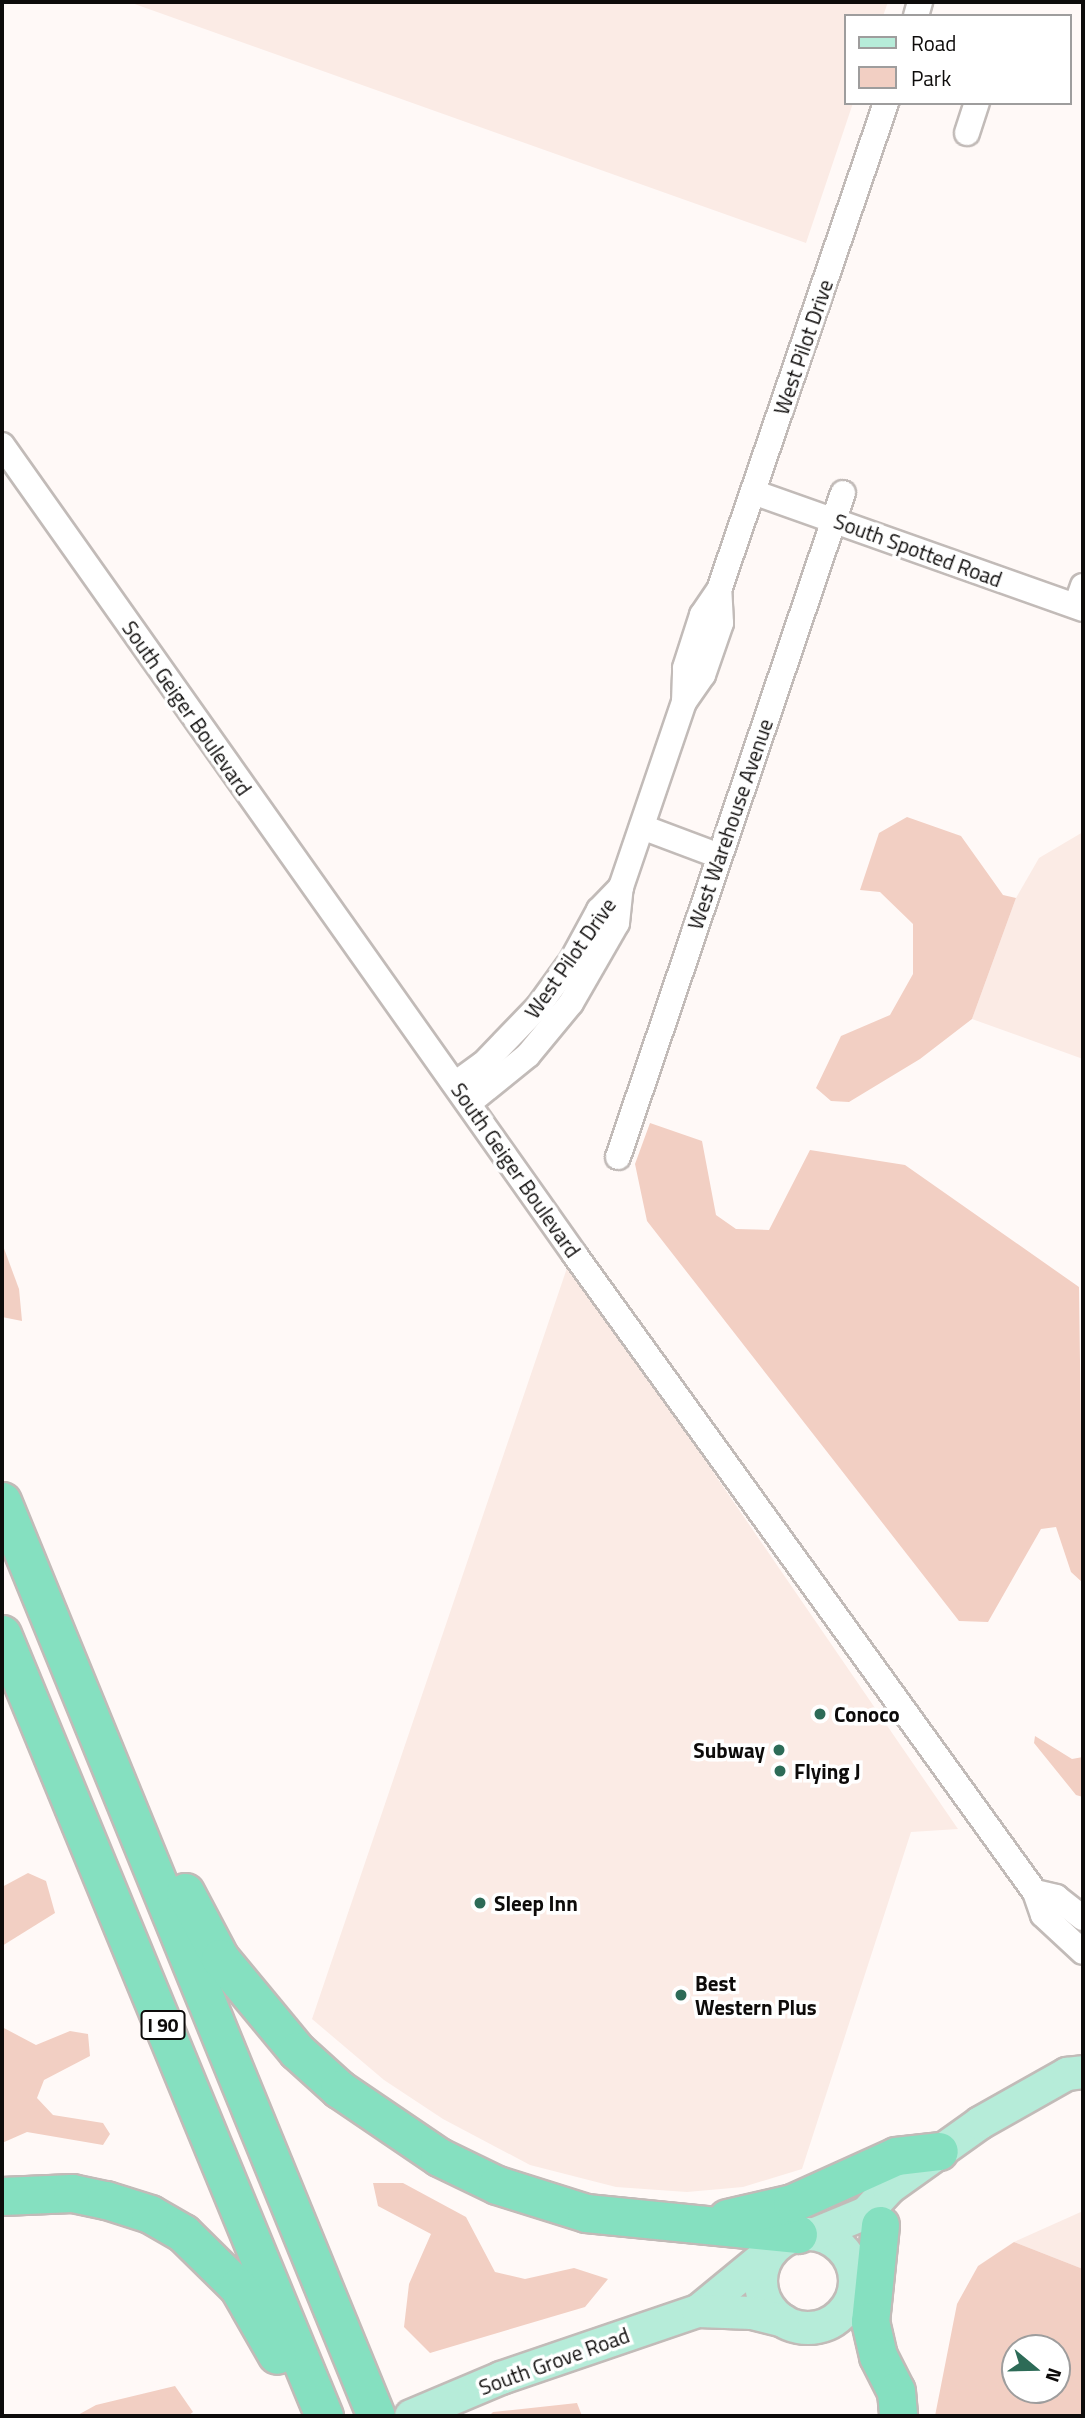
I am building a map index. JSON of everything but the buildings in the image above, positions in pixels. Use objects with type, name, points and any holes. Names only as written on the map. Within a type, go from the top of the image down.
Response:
[{"type":"highway","name":"I 90","points":[[2,1501],[376,2416]]},
{"type":"highway","name":"I 90","points":[[2,1634],[322,2416]]},
{"type":"highway","points":[[116,1778],[159,1838],[220,1958],[297,2051],[339,2089],[439,2157],[497,2185],[586,2213],[795,2240]]},
{"type":"highway","points":[[678,2225],[760,2212],[822,2191],[896,2156],[928,2159]]},
{"type":"highway","points":[[2,2196],[72,2193],[150,2214],[183,2233],[237,2287],[296,2391],[322,2416]]},
{"type":"highway","points":[[880,2225],[870,2321],[878,2356],[896,2391],[898,2415]]},
{"type":"highway","points":[[852,2291],[853,2348],[898,2415]]},
{"type":"main road","name":"South Grove Road","points":[[422,2412],[501,2378],[698,2311],[795,2240],[866,2213],[928,2159],[1078,2066]]},
{"type":"main road","name":"South Grove Road","points":[[852,2291],[880,2225],[928,2159]]},
{"type":"main road","points":[[795,2240],[843,2248],[852,2291],[839,2317],[819,2327],[797,2327],[783,2321],[764,2297],[761,2281],[795,2240]]},
{"type":"main road","name":"South Grove Road","points":[[698,2311],[752,2313],[783,2321]]},
{"type":"street","name":"West Pilot Drive","points":[[462,1094],[528,1055],[571,1003],[617,922],[621,887],[684,702],[685,668],[699,626],[719,590],[885,105]]},
{"type":"street","points":[[967,133],[976,105]]},
{"type":"street","name":"South Geiger Boulevard","points":[[2,445],[462,1094],[1035,1892],[1043,1915],[1083,1952]]},
{"type":"street","name":"South Spotted Road","points":[[753,492],[1081,600]]},
{"type":"street","name":"West Warehouse Avenue","points":[[618,1157],[843,492]]},
{"type":"street","points":[[642,827],[719,856]]},
{"type":"street","points":[[1035,1892],[1056,1897],[1083,1918]]},
{"type":"shaded area","points":[[129,2],[888,2],[884,14],[844,14],[844,105],[852,105],[806,243]]},
{"type":"shaded area","points":[[1083,832],[1083,1059],[972,1019],[1016,898],[1039,858]]},
{"type":"shaded area","points":[[569,1262],[958,1829],[911,1832],[802,2169],[743,2187],[687,2192],[616,2187],[530,2165],[443,2119],[384,2080],[312,2019]]},
{"type":"shaded area","points":[[1083,2211],[1083,2269],[1014,2242]]},
{"type":"green space","points":[[907,817],[961,836],[1003,895],[1016,898],[972,1019],[920,1059],[849,1102],[831,1101],[816,1088],[841,1036],[890,1015],[913,974],[913,924],[880,892],[860,890],[879,833]]},
{"type":"green space","points":[[650,1123],[702,1141],[716,1215],[736,1229],[769,1230],[810,1150],[905,1165],[1079,1287],[1083,1583],[1071,1572],[1056,1527],[1041,1529],[988,1622],[959,1621],[647,1221],[635,1164]]},
{"type":"green space","points":[[2,1243],[19,1289],[22,1321],[2,1317]]},
{"type":"green space","points":[[1035,1736],[1072,1759],[1083,1757],[1083,1797],[1076,1795],[1034,1743]]},
{"type":"green space","points":[[28,1873],[46,1881],[55,1913],[2,1946],[2,1887]]},
{"type":"green space","points":[[2,2027],[36,2045],[70,2031],[88,2034],[90,2056],[44,2080],[37,2098],[53,2115],[103,2123],[110,2134],[103,2145],[27,2132],[2,2143]]},
{"type":"green space","points":[[373,2183],[403,2183],[466,2217],[495,2272],[525,2279],[574,2268],[608,2279],[585,2307],[430,2353],[404,2327],[409,2284],[431,2234],[378,2206]]},
{"type":"green space","points":[[1014,2242],[1083,2269],[1083,2416],[935,2416],[957,2304],[978,2266]]},
{"type":"green space","points":[[175,2386],[193,2412],[188,2416],[76,2416],[96,2405]]},
{"type":"green space","points":[[577,2403],[582,2416],[489,2416],[493,2412]]},
{"type":"place","name":"Conoco","points":[[820,1714]]},
{"type":"place","name":"Subway","points":[[779,1750]]},
{"type":"place","name":"Flying J","points":[[780,1771]]},
{"type":"place","name":"Sleep Inn","points":[[480,1903]]},
{"type":"place","name":"Best Western Plus","points":[[681,1995]]}]
